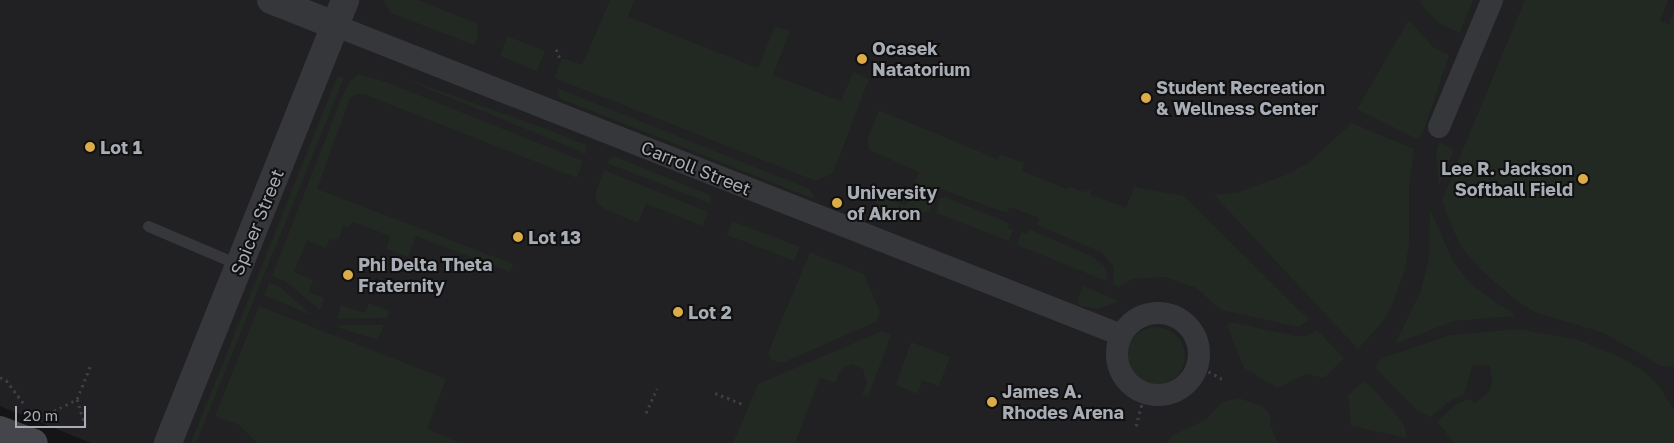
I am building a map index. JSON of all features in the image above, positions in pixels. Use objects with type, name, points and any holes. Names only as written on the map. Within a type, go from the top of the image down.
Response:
[{"type":"main road","points":[[0,430],[34,443]]},
{"type":"street","name":"Carroll Street","points":[[271,0],[1121,335]]},
{"type":"street","name":"Spicer Street","points":[[168,443],[345,0]]},
{"type":"street","points":[[1439,127],[1492,0]]},
{"type":"street","points":[[1166,313],[1189,327],[1199,352],[1197,365],[1191,378],[1178,389],[1162,394],[1145,392],[1129,383],[1118,365],[1117,345],[1121,335],[1140,316],[1166,313]]},
{"type":"lane","points":[[148,226],[240,265]]},
{"type":"path","points":[[556,49],[560,58]]},
{"type":"path","points":[[1197,365],[1224,380]]},
{"type":"path","points":[[86,429],[77,399],[90,366]]},
{"type":"path","points":[[0,377],[6,380],[24,404]]},
{"type":"path","points":[[646,413],[657,388]]},
{"type":"path","points":[[1136,426],[1145,392]]},
{"type":"path","points":[[715,393],[744,405]]},
{"type":"path","points":[[48,414],[77,399]]},
{"type":"shaded area","name":"University of Akron","points":[[0,0],[1674,0],[1674,443],[91,443],[0,406]]},
{"type":"shaded area","points":[[383,0],[418,0],[478,24],[477,39],[474,45],[391,13]]},
{"type":"shaded area","points":[[610,0],[634,0],[628,17],[758,68],[775,26],[790,31],[773,75],[841,101],[853,72],[869,79],[833,173],[816,181],[554,78],[562,58],[582,65]]},
{"type":"shaded area","points":[[1421,0],[1473,0],[1460,33],[1438,23],[1420,3]]},
{"type":"shaded area","name":"Lee R. Jackson Softball Field","points":[[1525,0],[1668,0],[1660,21],[1669,24],[1674,12],[1674,367],[1661,366],[1604,333],[1537,313],[1515,300],[1478,267],[1460,245],[1449,220],[1442,200]]},
{"type":"shaded area","points":[[1409,20],[1433,47],[1449,55],[1424,130],[1420,137],[1415,138],[1357,109]]},
{"type":"shaded area","points":[[507,36],[545,51],[537,71],[500,56]]},
{"type":"shaded area","points":[[359,74],[386,82],[583,161],[577,178],[366,95],[357,94],[350,98],[317,189],[513,264],[510,272],[416,236],[408,257],[386,249],[390,236],[353,222],[348,227],[343,226],[339,239],[329,240],[326,248],[307,240],[294,272],[313,280],[309,292],[324,298],[320,310],[285,281],[272,276],[342,97],[350,81]]},
{"type":"shaded area","points":[[338,75],[344,78],[196,443],[191,443]]},
{"type":"shaded area","points":[[395,75],[547,129],[586,145],[586,154]]},
{"type":"shaded area","points":[[557,88],[810,189],[816,200],[559,98]]},
{"type":"shaded area","points":[[879,110],[997,159],[1000,154],[1024,163],[1022,171],[1067,189],[1068,186],[1083,192],[1091,190],[1090,194],[1126,208],[1134,187],[1184,196],[1309,320],[1299,327],[1221,310],[1196,288],[1165,277],[1133,279],[1119,287],[1113,285],[1114,267],[1101,252],[1037,225],[1039,218],[1009,207],[1007,213],[940,189],[933,195],[929,211],[898,220],[877,212],[879,204],[853,192],[856,186],[906,206],[919,172],[869,150],[867,140]]},
{"type":"shaded area","points":[[1352,123],[1414,149],[1409,185],[1409,244],[1405,269],[1392,306],[1381,324],[1358,349],[1214,195],[1239,192],[1286,175],[1308,163]]},
{"type":"shaded area","points":[[1439,142],[1454,150],[1439,185],[1436,153]]},
{"type":"shaded area","points":[[614,156],[710,195],[711,204],[607,163]]},
{"type":"shaded area","points":[[604,170],[708,212],[703,226],[646,204],[638,223],[605,209],[597,203],[595,194]]},
{"type":"shaded area","points":[[945,197],[1009,223],[1008,228],[1013,230],[1009,241],[936,213],[939,199]]},
{"type":"shaded area","points":[[1430,209],[1453,261],[1473,286],[1516,316],[1454,321],[1395,344],[1421,291],[1429,259]]},
{"type":"shaded area","points":[[732,221],[800,247],[794,261],[727,235]]},
{"type":"shaded area","points":[[1029,229],[1093,257],[1104,266],[1108,274],[1106,281],[1017,245],[1021,232],[1026,234]]},
{"type":"shaded area","points":[[810,252],[864,274],[880,312],[876,322],[782,363],[771,360],[768,353]]},
{"type":"shaded area","points":[[269,283],[280,287],[313,316],[264,295]]},
{"type":"shaded area","points":[[1083,286],[1120,301],[1099,309],[1080,306],[1077,301]]},
{"type":"shaded area","points":[[369,303],[390,311],[387,318],[337,319],[341,305],[365,313]]},
{"type":"shaded area","points":[[259,306],[446,379],[427,429],[460,443],[257,443],[239,425],[215,416]]},
{"type":"shaded area","points":[[1231,322],[1295,336],[1307,336],[1317,330],[1344,358],[1324,378],[1306,374],[1277,388],[1244,368],[1227,325]]},
{"type":"shaded area","points":[[340,325],[384,325],[378,340],[339,328]]},
{"type":"shaded area","points":[[1150,327],[1162,327],[1177,335],[1185,350],[1185,362],[1177,377],[1162,385],[1150,385],[1135,377],[1127,362],[1127,350],[1135,335]]},
{"type":"shaded area","points":[[1519,329],[1579,340],[1624,359],[1646,373],[1659,386],[1674,410],[1674,443],[1454,443],[1437,421],[1457,404],[1469,399],[1475,403],[1489,392],[1492,382],[1490,366],[1473,365],[1464,395],[1451,400],[1430,417],[1418,411],[1377,370],[1376,365],[1383,358],[1450,335]]},
{"type":"shaded area","points":[[882,331],[891,335],[868,397],[862,394],[867,384],[863,369],[851,364],[842,368],[835,383],[820,378],[795,443],[733,443],[758,384]]},
{"type":"shaded area","points":[[911,342],[950,357],[939,386],[922,380],[918,394],[896,385]]},
{"type":"shaded area","points":[[1363,382],[1371,386],[1404,424],[1407,438],[1351,426],[1348,395]]},
{"type":"shaded area","points":[[1239,398],[1264,407],[1270,415],[1271,427],[1278,443],[1166,443],[1173,435],[1205,420],[1222,402]]},
{"type":"place","name":"Ocasek Natatorium","points":[[862,59]]},
{"type":"place","name":"Student Recreation & Wellness Center","points":[[1146,98]]},
{"type":"place","name":"Lot 1","points":[[90,147]]},
{"type":"place","name":"Lee R. Jackson Softball Field","points":[[1583,179]]},
{"type":"place","name":"University of Akron","points":[[837,203]]},
{"type":"place","name":"Lot 13","points":[[518,237]]},
{"type":"place","name":"Phi Delta Theta Fraternity","points":[[348,275]]},
{"type":"place","name":"Lot 2","points":[[678,312]]},
{"type":"place","name":"James A. Rhodes Arena","points":[[992,402]]}]
